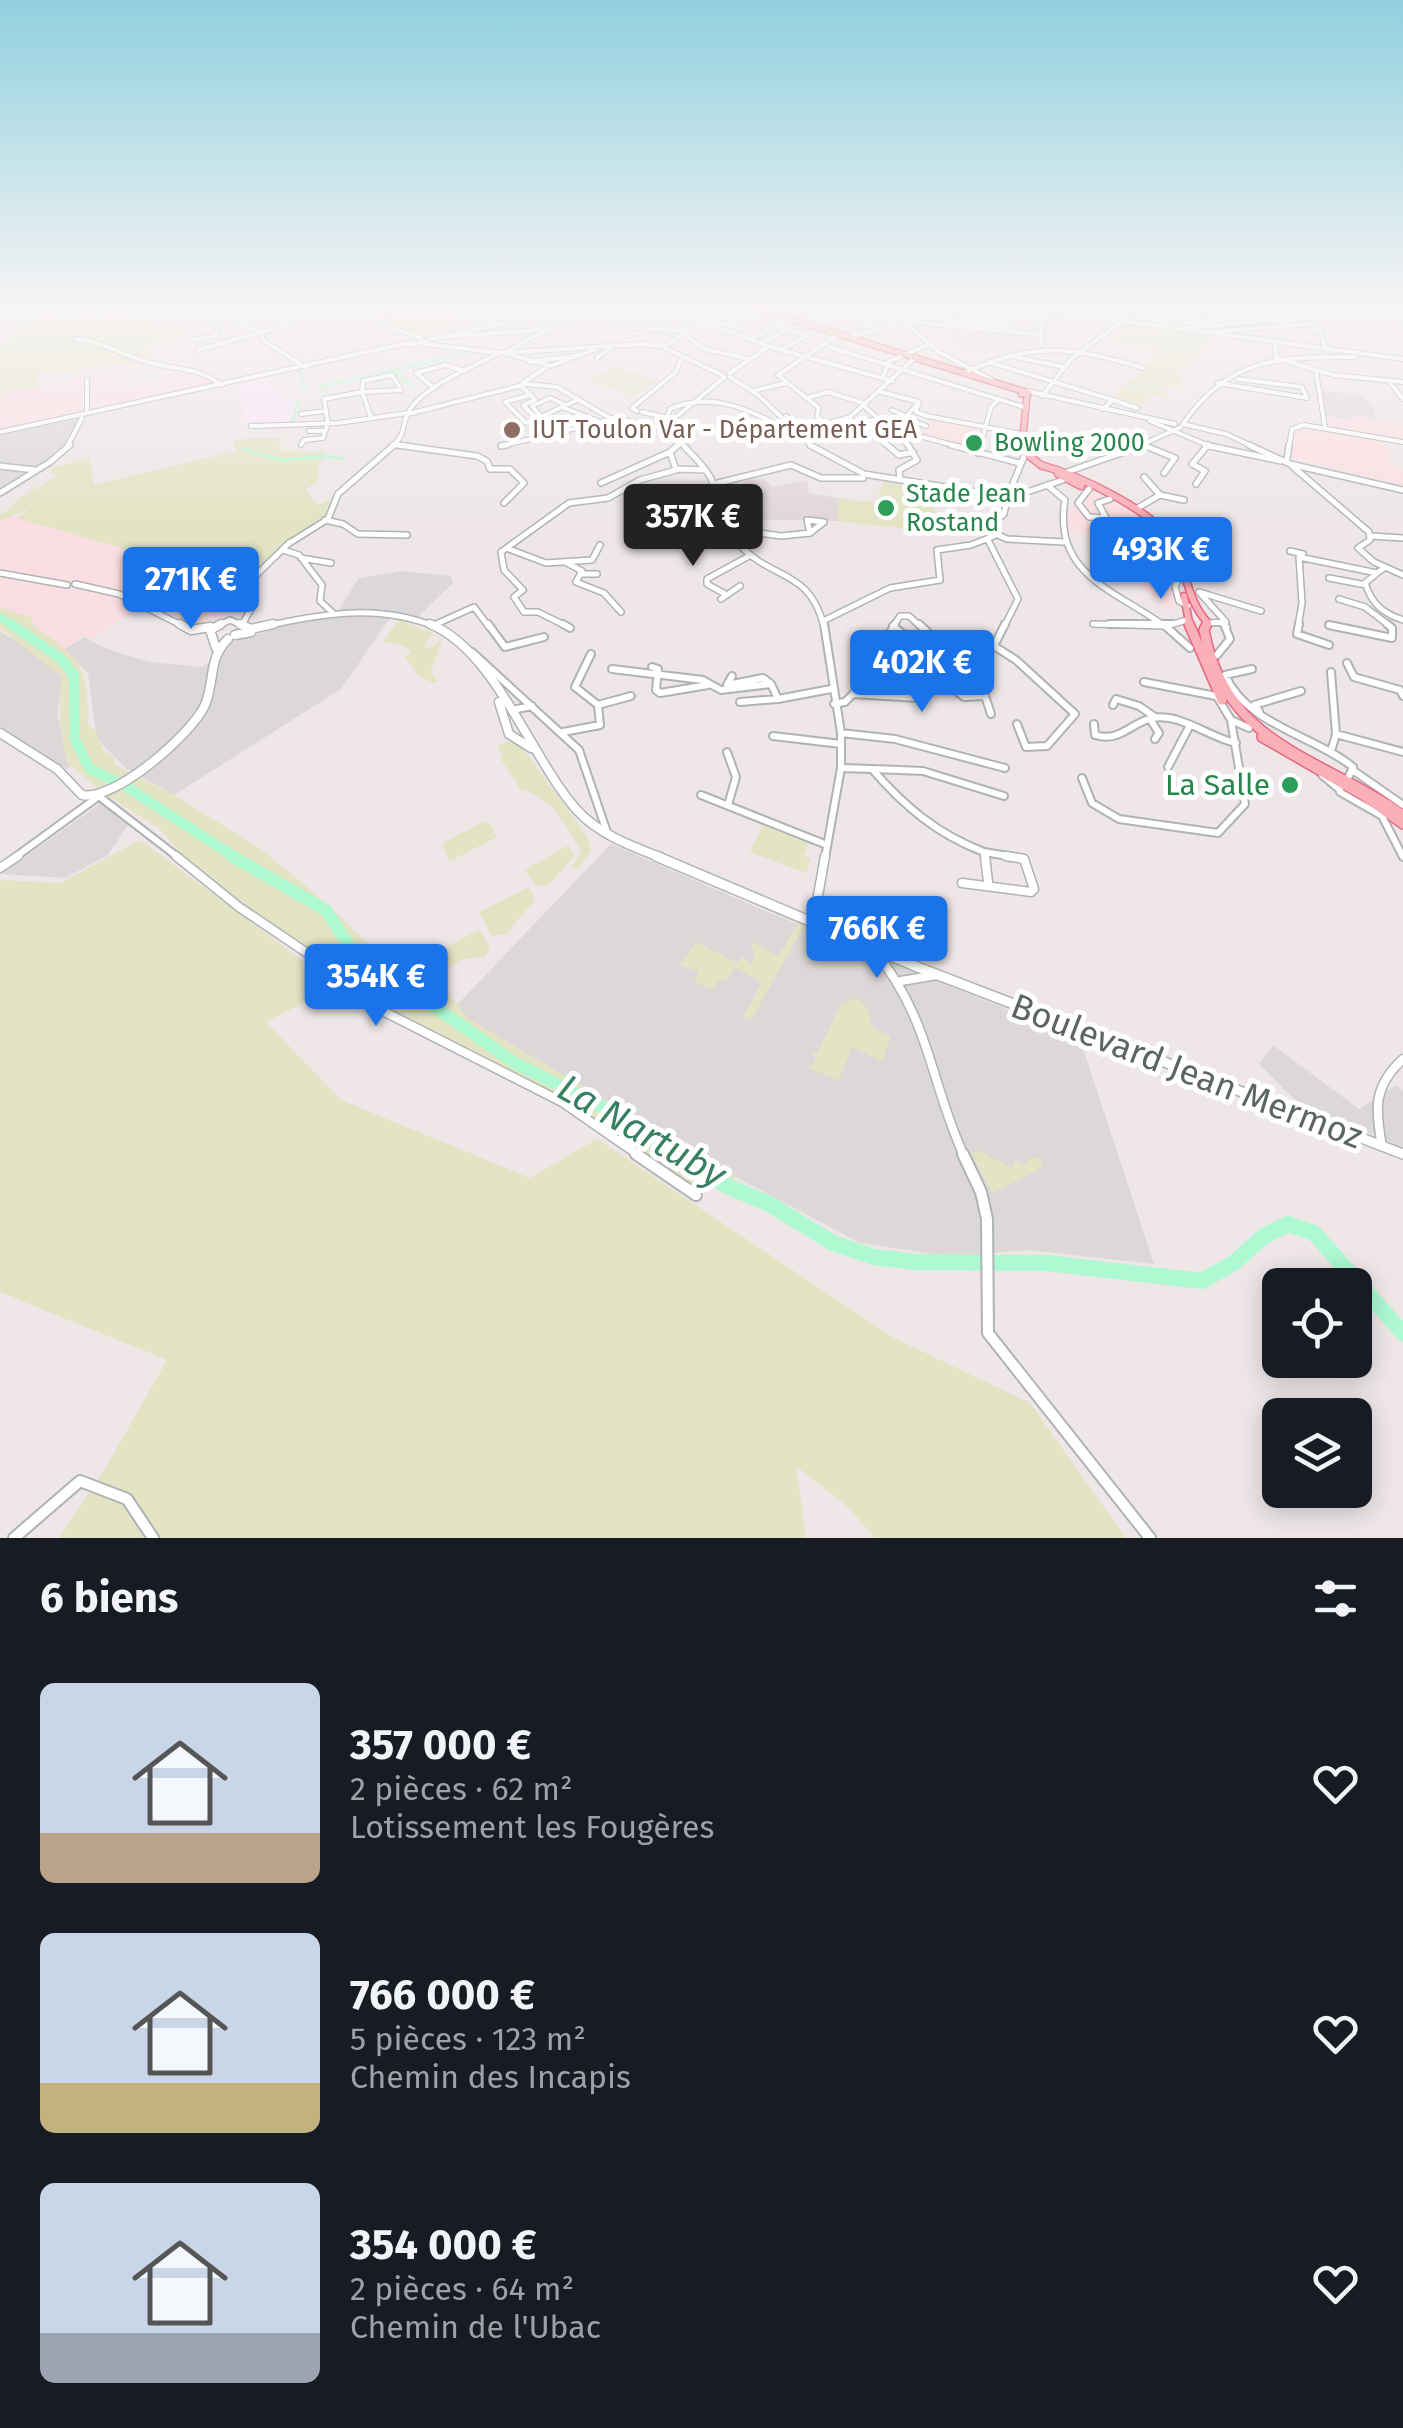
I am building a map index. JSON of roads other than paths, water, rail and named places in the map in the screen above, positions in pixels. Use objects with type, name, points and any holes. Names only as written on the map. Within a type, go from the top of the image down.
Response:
[{"type":"main road","points":[[0,432],[254,378]]},
{"type":"main road","points":[[232,637],[252,608],[243,591],[286,547],[338,510],[342,489],[406,433],[408,413],[434,388],[453,378]]},
{"type":"main road","points":[[731,378],[843,466],[864,474],[977,494],[1009,493],[1048,485],[1084,466],[1162,436],[1178,425],[1218,383],[1231,378]]},
{"type":"main road","points":[[732,378],[756,390],[809,440],[847,464],[900,479],[1009,493],[1066,476],[1158,529],[1171,551],[1215,693],[1249,728],[1348,782],[1403,824]]},
{"type":"main road","points":[[816,426],[848,418],[895,378]]},
{"type":"main road","points":[[986,378],[1025,396],[1042,396],[1178,425]]},
{"type":"main road","points":[[1042,396],[1054,378]]},
{"type":"main road","points":[[1025,396],[1025,454],[1040,466],[1136,509],[1170,538],[1204,622],[1216,675],[1236,709],[1268,734],[1403,815]]},
{"type":"main road","points":[[0,493],[72,445],[88,414]]},
{"type":"main road","points":[[0,573],[119,594],[187,629],[214,626],[250,612]]},
{"type":"main road","points":[[215,644],[269,626],[332,612],[419,621],[434,625],[466,649],[519,722]]},
{"type":"main road","points":[[308,616],[366,613]]},
{"type":"main road","points":[[1189,616],[1204,622]]},
{"type":"main road","points":[[233,620],[242,626],[269,626]]},
{"type":"main road","points":[[0,733],[50,764],[78,792],[100,796],[134,774],[194,724],[203,710],[215,644],[209,634],[214,626]]},
{"type":"main road","points":[[496,693],[511,736],[519,722]]},
{"type":"main road","points":[[502,713],[519,722]]},
{"type":"main road","name":"Boulevard Jean Mermoz","points":[[519,722],[577,812],[609,836],[874,950],[1403,1154]]},
{"type":"street","points":[[213,378],[221,385]]},
{"type":"street","points":[[371,417],[362,381],[375,378]]},
{"type":"street","points":[[300,445],[304,440],[323,438],[328,423],[328,398],[390,394],[401,390],[397,378]]},
{"type":"street","points":[[422,378],[434,388]]},
{"type":"street","points":[[523,384],[532,378]]},
{"type":"street","points":[[669,378],[632,408],[667,426],[714,484],[721,518],[749,556],[793,576],[805,588],[823,620],[841,732],[841,768],[812,924]]},
{"type":"street","points":[[533,384],[536,392],[594,421],[614,419],[667,426],[724,378]]},
{"type":"street","points":[[781,378],[819,408],[817,416],[825,424]]},
{"type":"street","points":[[883,378],[893,380]]},
{"type":"street","points":[[928,378],[998,400],[1025,396]]},
{"type":"street","points":[[1041,378],[1137,408]]},
{"type":"street","points":[[1317,378],[1325,427]]},
{"type":"street","points":[[1358,378],[1403,382]]},
{"type":"street","points":[[1218,383],[1246,390],[1254,392],[1307,398],[1302,387],[1238,379],[1246,390]]},
{"type":"street","points":[[87,380],[88,414]]},
{"type":"street","points":[[989,397],[997,382]]},
{"type":"street","points":[[756,390],[787,383]]},
{"type":"street","points":[[1391,383],[1403,399]]},
{"type":"street","points":[[251,426],[328,423],[422,411],[523,384],[557,388],[614,419]]},
{"type":"street","points":[[492,391],[526,423],[537,419],[523,404],[535,400],[526,387],[506,390]]},
{"type":"street","points":[[806,398],[828,392],[866,405],[914,452],[917,460],[899,470],[900,479]]},
{"type":"street","points":[[881,392],[918,402],[911,413]]},
{"type":"street","points":[[505,402],[531,395]]},
{"type":"street","points":[[550,398],[532,406],[542,416],[580,398]]},
{"type":"street","points":[[667,426],[678,404],[701,400],[728,403],[798,430],[816,426]]},
{"type":"street","points":[[978,453],[998,400]]},
{"type":"street","points":[[1106,409],[1112,400]]},
{"type":"street","points":[[892,410],[1022,433]]},
{"type":"street","points":[[302,414],[326,411]]},
{"type":"street","points":[[501,446],[638,411]]},
{"type":"street","points":[[911,413],[926,426]]},
{"type":"street","points":[[848,418],[899,455],[914,452]]},
{"type":"street","points":[[856,423],[872,420],[886,432],[876,435]]},
{"type":"street","points":[[1150,421],[1226,434],[1287,461],[1371,536]]},
{"type":"street","points":[[1178,425],[1208,444],[1241,455],[1287,461],[1403,490]]},
{"type":"street","points":[[1287,461],[1292,429],[1304,425],[1403,442]]},
{"type":"street","points":[[309,431],[325,431]]},
{"type":"street","points":[[923,437],[1019,464]]},
{"type":"street","points":[[601,483],[670,452],[680,442]]},
{"type":"street","points":[[394,444],[477,456],[490,469],[510,469],[524,483],[504,503]]},
{"type":"street","points":[[1196,484],[1205,470],[1192,464],[1208,444]]},
{"type":"street","points":[[1142,445],[1176,459],[1164,472]]},
{"type":"street","points":[[670,452],[678,469]]},
{"type":"street","points":[[996,534],[993,523],[1004,514],[1025,454]]},
{"type":"street","points":[[714,484],[793,465],[821,478],[863,478]]},
{"type":"street","points":[[0,466],[35,470]]},
{"type":"street","points":[[570,628],[538,612],[524,612],[514,597],[523,590],[504,570],[500,552],[569,503],[610,498],[640,480],[678,469],[705,470]]},
{"type":"street","points":[[1144,477],[1160,494],[1184,500]]},
{"type":"street","points":[[1048,485],[1066,500],[1062,514],[1064,542],[1070,554],[1104,589],[1166,626],[1190,648]]},
{"type":"street","points":[[1089,489],[1078,502],[1089,517],[1106,518],[1098,502],[1110,499]]},
{"type":"street","points":[[1136,509],[1160,494]]},
{"type":"street","points":[[326,520],[348,526],[358,534],[408,534]]},
{"type":"street","points":[[729,529],[786,536],[810,534]]},
{"type":"street","points":[[996,534],[1007,539],[1064,542]]},
{"type":"street","points":[[823,620],[890,588],[937,582],[942,574],[937,550],[988,540],[996,534]]},
{"type":"street","points":[[1403,538],[1371,536],[1358,548],[1384,568],[1403,576]]},
{"type":"street","points":[[988,540],[1018,600],[994,646],[1016,660],[1075,714],[1047,746],[1026,748],[1017,724]]},
{"type":"street","points":[[508,549],[537,562],[564,562],[592,560],[600,545]]},
{"type":"street","points":[[286,547],[301,558],[322,585],[320,601],[332,612]]},
{"type":"street","points":[[1290,551],[1362,570]]},
{"type":"street","points":[[740,586],[724,597],[707,584],[708,579],[749,556]]},
{"type":"street","points":[[301,558],[330,563]]},
{"type":"street","points":[[1329,646],[1296,634],[1302,603],[1299,558],[1377,573]]},
{"type":"street","points":[[564,562],[582,571],[576,582],[604,593],[620,612]]},
{"type":"street","points":[[1366,585],[1384,568]]},
{"type":"street","points":[[580,574],[598,574]]},
{"type":"street","points":[[1329,578],[1366,585]]},
{"type":"street","points":[[1366,585],[1376,609]]},
{"type":"street","points":[[1223,624],[1225,619],[1200,592],[1261,612]]},
{"type":"street","points":[[1339,599],[1403,620]]},
{"type":"street","points":[[434,625],[474,606],[505,647],[544,638]]},
{"type":"street","points":[[1329,625],[1392,638],[1392,628],[1365,607]]},
{"type":"street","points":[[834,704],[845,702],[853,694],[900,616],[908,616],[934,638]]},
{"type":"street","points":[[1093,624],[1166,626],[1189,616]]},
{"type":"street","points":[[853,694],[918,698],[930,656],[888,619]]},
{"type":"street","points":[[1204,622],[1228,628],[1230,639],[1218,655]]},
{"type":"street","points":[[860,637],[882,645]]},
{"type":"street","points":[[466,649],[580,750],[609,836]]},
{"type":"street","points":[[562,732],[600,725],[598,705],[576,687],[591,654]]},
{"type":"street","points":[[929,665],[938,660],[954,662],[960,672],[954,690],[956,702]]},
{"type":"street","points":[[1347,663],[1354,677],[1400,690],[1403,696]]},
{"type":"street","points":[[870,664],[892,670]]},
{"type":"street","points":[[652,667],[658,669],[656,690],[660,693],[710,685]]},
{"type":"street","points":[[612,669],[650,673],[658,678],[698,680],[725,690],[771,684]]},
{"type":"street","points":[[1252,669],[1231,670],[1224,678],[1235,696],[1263,715],[1332,748],[1348,782],[1382,816],[1403,857]]},
{"type":"street","points":[[1331,672],[1336,734],[1332,748]]},
{"type":"street","points":[[732,676],[727,685],[763,678],[771,684],[778,699]]},
{"type":"street","points":[[1082,778],[1092,803],[1119,819],[1218,833],[1245,804],[1231,720],[1215,693],[1144,682]]},
{"type":"street","points":[[740,702],[831,688]]},
{"type":"street","points":[[954,690],[962,697],[984,693],[991,714]]},
{"type":"street","points":[[1263,715],[1254,705],[1301,691]]},
{"type":"street","points":[[598,705],[631,696]]},
{"type":"street","points":[[1113,706],[1116,699],[1123,699],[1153,718],[1236,744]]},
{"type":"street","points":[[519,722],[532,706]]},
{"type":"street","points":[[1094,724],[1095,736],[1113,739],[1153,718]]},
{"type":"street","points":[[1153,718],[1160,733],[1155,739]]},
{"type":"street","points":[[1231,720],[1249,728]]},
{"type":"street","points":[[1168,767],[1189,727]]},
{"type":"street","points":[[841,732],[894,739],[1005,768]]},
{"type":"street","points":[[1336,734],[1403,752]]},
{"type":"street","points":[[773,736],[841,744]]},
{"type":"street","points":[[727,752],[736,777],[728,806]]},
{"type":"street","points":[[841,768],[923,771],[1004,796]]},
{"type":"street","points":[[872,769],[922,823],[946,840],[1024,859],[1034,888],[1031,892],[962,883]]},
{"type":"street","points":[[1348,782],[1403,805]]},
{"type":"street","points":[[0,868],[100,796],[159,838],[202,880],[358,987],[376,1007],[562,1102],[696,1194]]},
{"type":"street","points":[[701,796],[827,845]]},
{"type":"street","points":[[984,852],[988,882]]},
{"type":"street","points":[[874,950],[908,992],[925,1032],[957,1141],[979,1184],[986,1213],[990,1277],[982,1316],[988,1333],[1150,1538]]},
{"type":"street","points":[[894,972],[912,965],[914,981],[908,992]]},
{"type":"street","points":[[901,980],[938,975]]},
{"type":"street","points":[[1382,1146],[1376,1090],[1385,1074],[1403,1059]]},
{"type":"street","points":[[14,1538],[80,1481],[127,1499],[152,1538]]},
{"type":"waterway","points":[[301,378],[305,389]]},
{"type":"waterway","points":[[321,387],[361,378]]},
{"type":"waterway","points":[[401,378],[412,385]]},
{"type":"waterway","points":[[292,422],[298,402]]},
{"type":"waterway","points":[[244,449],[281,460],[326,456],[344,459]]},
{"type":"waterway","name":"La Nartuby","points":[[0,617],[15,627]]},
{"type":"waterway","name":"La Nartuby","points":[[11,624],[60,658],[74,675],[75,740],[90,769],[130,789],[236,858]]},
{"type":"waterway","name":"La Nartuby","points":[[232,856],[326,910],[354,954],[388,983],[429,1003],[515,1063],[619,1115],[681,1156]]},
{"type":"waterway","name":"La Nartuby","points":[[677,1154],[725,1185],[769,1204],[833,1243],[874,1257],[916,1262],[1047,1263],[1202,1281],[1235,1262],[1264,1236],[1288,1224],[1314,1233],[1403,1333]]},
{"type":"place","name":"IUT Toulon Var - Département GEA","points":[[512,430]]},
{"type":"place","name":"Bowling 2000","points":[[974,443]]},
{"type":"place","name":"Stade Jean Rostand","points":[[886,508]]},
{"type":"place","name":"La Salle","points":[[1290,785]]}]
